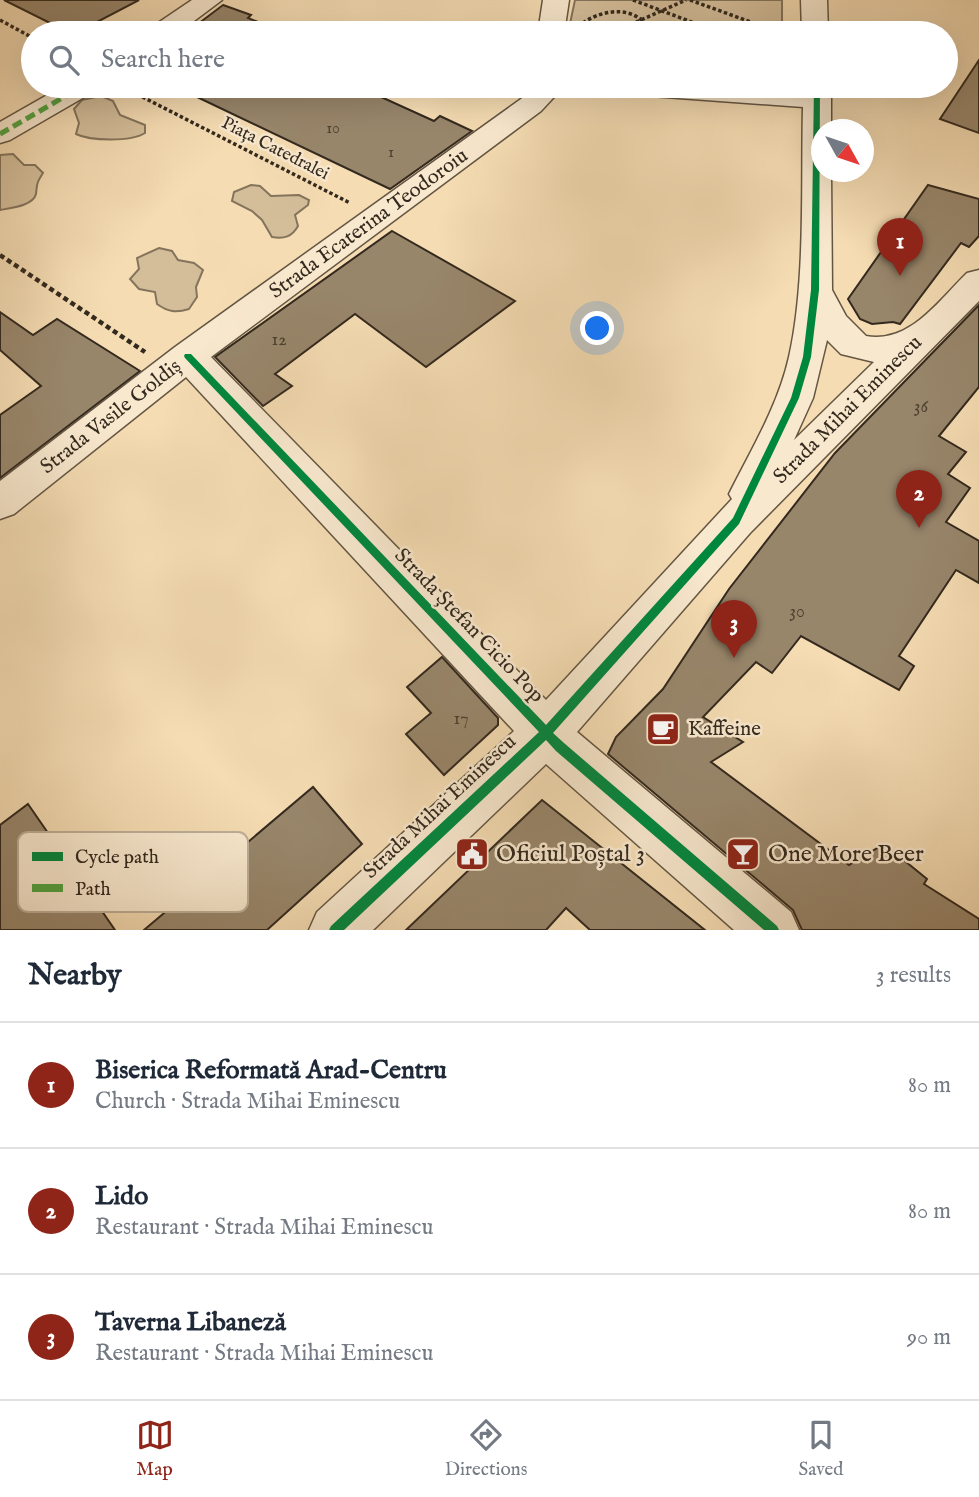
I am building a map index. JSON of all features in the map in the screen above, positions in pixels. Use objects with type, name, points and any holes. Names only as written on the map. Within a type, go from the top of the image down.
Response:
[{"type":"street","points":[[178,21],[209,0]]},
{"type":"street","points":[[553,21],[556,0]]},
{"type":"street","points":[[814,0],[815,21]]},
{"type":"street","points":[[0,134],[62,98]]},
{"type":"street","name":"Strada Ecaterina Teodoroiu","points":[[180,363],[539,98]]},
{"type":"street","points":[[736,521],[795,398],[807,357],[815,290],[817,98]]},
{"type":"street","name":"Strada Mihai Eminescu","points":[[335,930],[547,732],[736,521],[979,281]]},
{"type":"street","points":[[815,290],[830,321],[840,334],[856,346],[884,352],[921,338]]},
{"type":"street","name":"Strada Vasile Goldiș","points":[[0,503],[180,363]]},
{"type":"street","name":"Strada Ștefan Cicio Pop","points":[[180,363],[587,772],[773,930]]},
{"type":"path","points":[[633,0],[688,21]]},
{"type":"path","points":[[638,21],[688,0],[747,21]]},
{"type":"path","points":[[585,21],[603,13],[625,13],[644,21]]},
{"type":"path","points":[[0,20],[21,31]]},
{"type":"path","points":[[0,255],[180,363]]},
{"type":"shaded area","points":[[575,0],[782,0],[782,21],[571,21]]},
{"type":"shaded area","points":[[106,98],[113,101],[120,115],[145,125],[145,133],[110,140],[76,134],[79,123],[74,109],[82,100]]},
{"type":"shaded area","points":[[13,154],[24,165],[35,165],[43,173],[31,201],[0,210],[0,155]]},
{"type":"shaded area","points":[[251,185],[260,186],[271,196],[299,195],[309,200],[308,205],[295,215],[298,226],[293,233],[284,237],[272,237],[262,220],[252,211],[232,201],[234,192]]},
{"type":"shaded area","points":[[159,248],[172,251],[178,260],[194,263],[203,270],[196,287],[197,297],[189,309],[165,309],[157,304],[155,292],[139,289],[130,279],[139,269],[137,258]]},
{"type":"building","points":[[4,0],[139,0],[99,21],[46,21]]},
{"type":"building","points":[[223,5],[251,15],[248,18],[255,21],[202,21]]},
{"type":"building","points":[[979,60],[979,133],[940,119],[954,98],[958,98],[958,92]]},
{"type":"building","points":[[199,98],[383,98],[434,121],[440,116],[472,131],[390,189]]},
{"type":"building","points":[[928,185],[979,199],[979,236],[969,247],[961,243],[900,324],[872,324],[860,319],[848,299]]},
{"type":"building","points":[[392,231],[515,301],[426,367],[355,314],[275,374],[292,386],[263,406],[215,357]]},
{"type":"building","points":[[979,305],[979,387],[939,436],[966,452],[948,474],[970,488],[946,522],[979,541],[979,583],[956,570],[899,656],[914,666],[899,690],[801,636],[772,673],[756,662],[703,717],[743,742],[711,762],[849,865],[884,844],[927,879],[924,884],[979,919],[979,930],[802,930],[793,910],[608,754],[616,737],[663,689],[729,589],[835,453]]},
{"type":"building","points":[[0,312],[33,335],[57,319],[140,371],[0,478],[0,415],[41,386],[0,350]]},
{"type":"building","points":[[442,657],[498,718],[498,725],[444,775],[406,734],[431,713],[407,687]]},
{"type":"building","points":[[313,787],[362,844],[267,930],[144,930],[165,912],[248,912],[248,842]]},
{"type":"building","points":[[542,800],[705,930],[590,930],[566,908],[546,930],[406,930]]},
{"type":"building","points":[[28,804],[47,832],[18,832],[18,912],[103,912],[115,930],[0,930],[0,825]]},
{"type":"marked path","points":[[0,134],[62,98]]},
{"type":"cycle path","points":[[335,930],[547,732],[736,521],[795,398],[807,357],[815,290],[817,98]]},
{"type":"cycle path","points":[[188,356],[560,747],[773,930]]},
{"type":"place","name":"Biserica Reformată Arad-Centru","points":[[900,276]]},
{"type":"place","name":"Lido","points":[[919,528]]},
{"type":"place","name":"Taverna Libaneză","points":[[734,658]]},
{"type":"place","name":"Kaffeine","points":[[663,729]]},
{"type":"place","name":"Oficiul Poștal 3","points":[[472,854]]},
{"type":"place","name":"One More Beer","points":[[743,854]]}]
